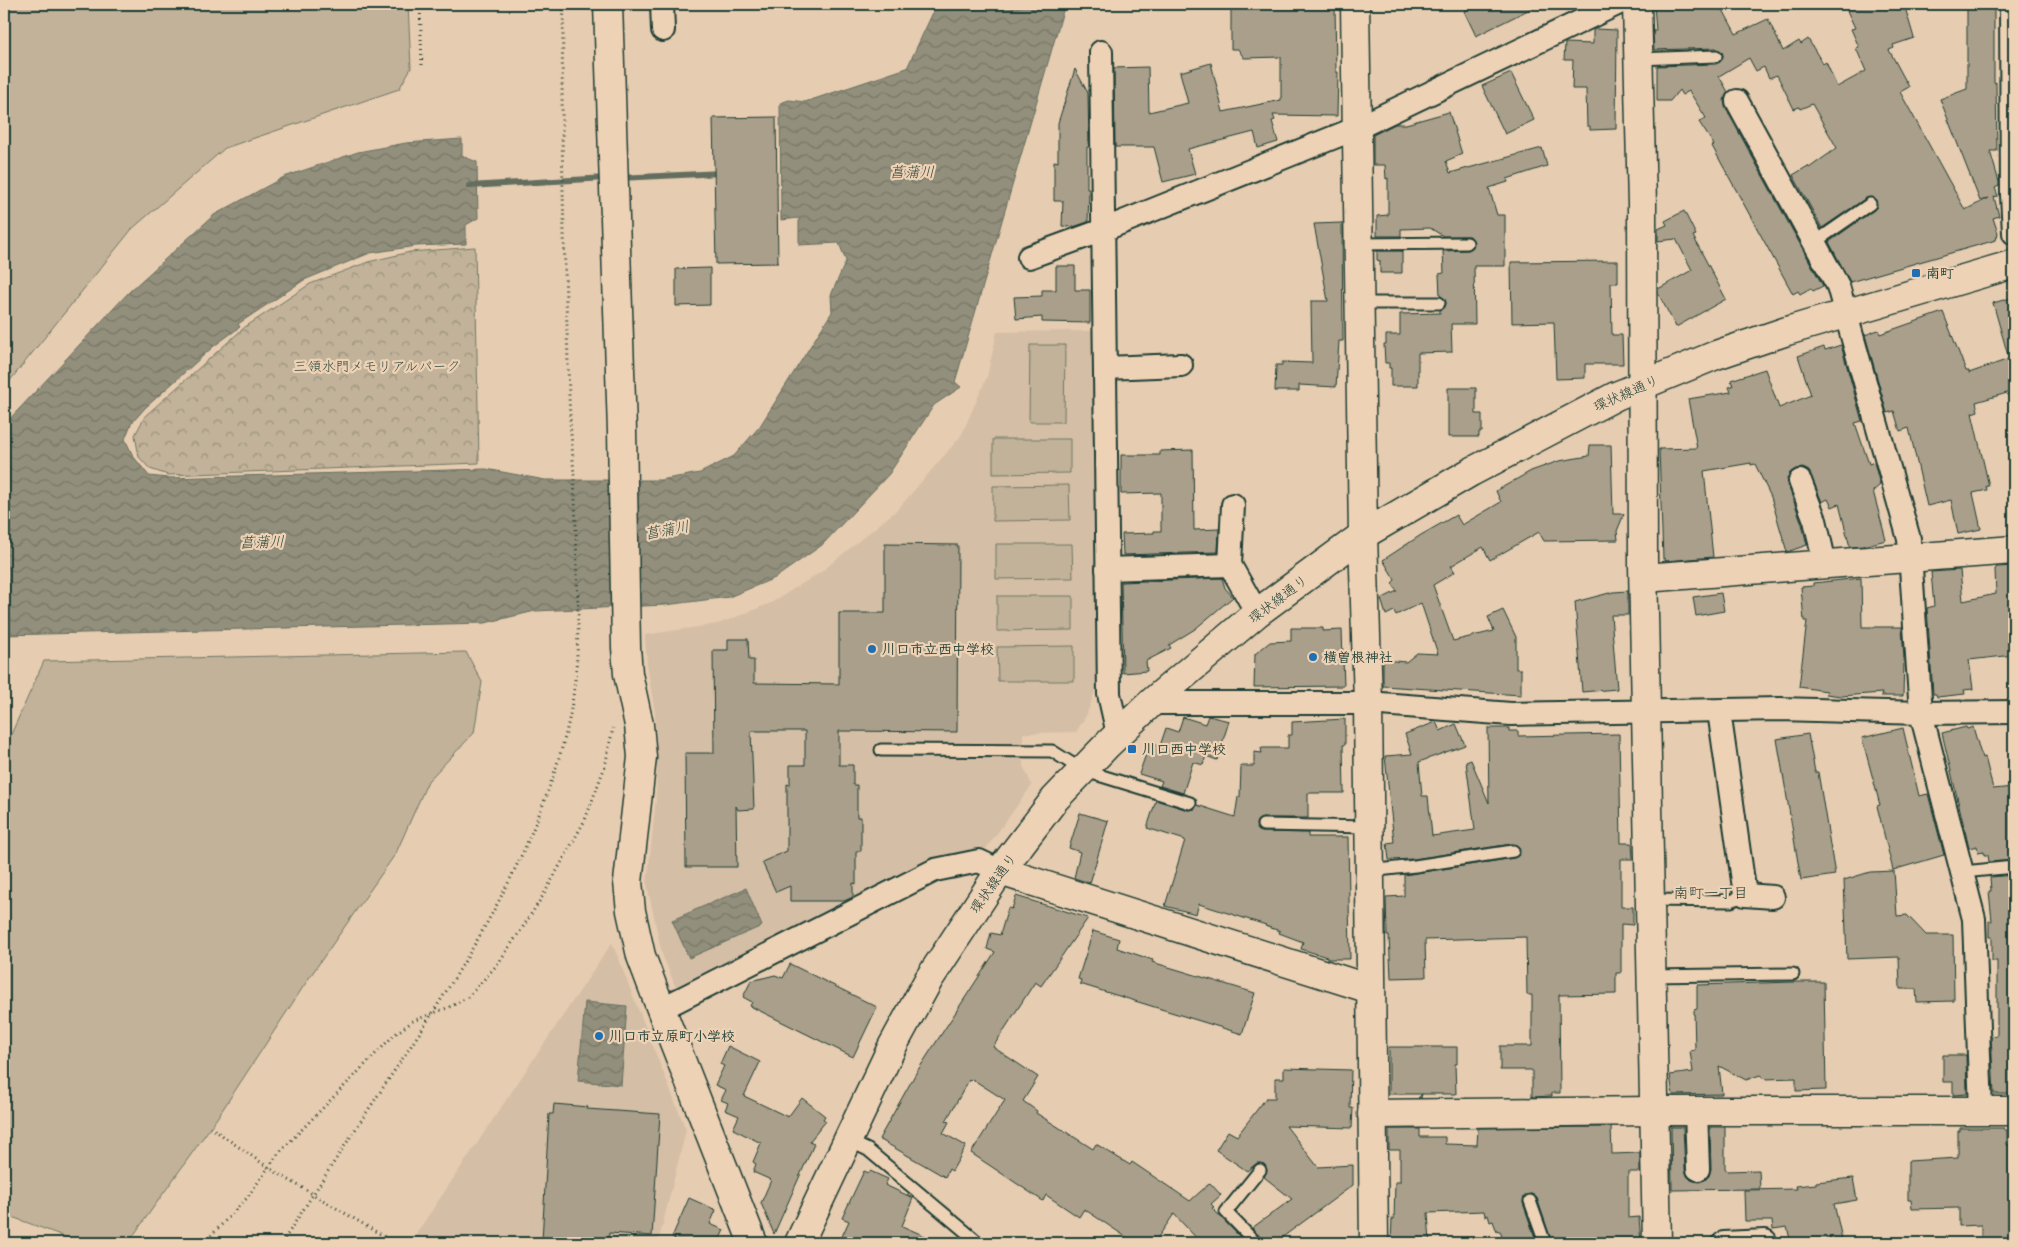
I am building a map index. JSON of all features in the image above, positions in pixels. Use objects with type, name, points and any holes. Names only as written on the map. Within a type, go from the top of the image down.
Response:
[{"type":"street","points":[[608,4],[622,431],[626,647],[628,674],[639,725],[642,757],[628,882],[631,911],[641,956],[753,1243]]},
{"type":"street","points":[[662,4],[663,30]]},
{"type":"street","points":[[1355,4],[1363,535],[1368,703],[1374,1243]]},
{"type":"street","points":[[1029,257],[1103,230],[1357,128],[1617,4]]},
{"type":"street","points":[[1638,4],[1642,205],[1641,384],[1646,713],[1658,1243]]},
{"type":"street","points":[[2011,4],[2014,234]]},
{"type":"street","points":[[1101,52],[1109,694],[1118,734]]},
{"type":"street","points":[[1737,101],[1838,286],[1909,539],[1921,713],[1974,919],[1981,1111]]},
{"type":"street","name":"環状線通り","points":[[799,1243],[846,1140],[892,1047],[929,979],[1000,871],[1055,799],[1118,734],[1151,703],[1258,613],[1363,535],[1471,472],[1641,384],[1716,355],[1846,313],[2014,264]]},
{"type":"street","points":[[1104,368],[1181,365]]},
{"type":"street","points":[[1800,481],[1815,520],[1825,564]]},
{"type":"street","points":[[1233,505],[1230,566],[1258,613]]},
{"type":"street","points":[[1644,578],[2014,550]]},
{"type":"street","points":[[1107,569],[1230,566]]},
{"type":"street","points":[[1151,703],[1368,703],[1511,714],[1646,713],[1780,709],[1921,713],[2014,712]]},
{"type":"street","points":[[1718,711],[1745,895],[1773,897]]},
{"type":"street","points":[[661,1009],[935,870],[979,861],[1000,871],[1370,989]]},
{"type":"street","points":[[1372,1114],[1654,1111],[2014,1111]]},
{"type":"street","points":[[1696,1111],[1698,1169]]},
{"type":"street","points":[[1724,1243],[1765,1241]]},
{"type":"lane","points":[[1638,59],[1716,56]]},
{"type":"lane","points":[[1815,242],[1870,204]]},
{"type":"lane","points":[[1358,244],[1468,243]]},
{"type":"lane","points":[[1360,303],[1439,303]]},
{"type":"lane","points":[[881,750],[1052,751],[1082,770],[1190,803]]},
{"type":"lane","points":[[1263,824],[1369,827]]},
{"type":"lane","points":[[1369,871],[1513,851]]},
{"type":"lane","points":[[1963,872],[2014,867]]},
{"type":"lane","points":[[1650,900],[1731,901],[1745,895]]},
{"type":"lane","points":[[1651,976],[1793,974]]},
{"type":"lane","points":[[846,1140],[868,1150],[979,1243]]},
{"type":"lane","points":[[1256,1243],[1226,1212],[1260,1170]]},
{"type":"lane","points":[[1530,1201],[1545,1243]]},
{"type":"path","points":[[420,4],[422,66]]},
{"type":"path","points":[[282,1243],[461,969],[502,897],[538,819],[564,744],[578,662],[578,623],[575,470],[571,433],[565,253],[561,75],[564,4]]},
{"type":"path","points":[[204,1243],[247,1198],[278,1154],[395,1034],[413,1021],[468,997],[496,966],[544,894],[585,820],[605,766],[615,719]]},
{"type":"path","points":[[210,1127],[269,1168],[396,1243]]},
{"type":"shaded area","name":"川口市立西中学校","points":[[1094,331],[1100,677],[1086,716],[1076,732],[1023,733],[1023,766],[1032,785],[985,850],[930,863],[677,990],[662,954],[647,884],[656,800],[657,751],[655,713],[647,664],[645,635],[718,624],[771,603],[821,572],[898,509],[961,436],[987,377],[997,332]]},
{"type":"shaded area","name":"川口市立原町小学校","points":[[612,943],[686,1130],[658,1243],[410,1243]]},
{"type":"green space","points":[[4,4],[408,4],[411,68],[399,89],[225,148],[132,229],[4,388]]},
{"type":"green space","name":"三領水門メモリアルパーク","points":[[475,247],[479,463],[168,475],[150,469],[139,457],[135,435],[145,416],[245,327],[310,284],[368,262],[410,252]]},
{"type":"green space","points":[[1030,345],[1065,345],[1064,422],[1029,422]]},
{"type":"green space","points":[[993,439],[1070,439],[1070,473],[993,474]]},
{"type":"green space","points":[[1069,485],[1070,520],[993,521],[993,486]]},
{"type":"green space","points":[[996,544],[1072,544],[1073,578],[996,579]]},
{"type":"green space","points":[[997,596],[1073,596],[1073,630],[997,631]]},
{"type":"green space","points":[[1074,646],[1074,681],[998,681],[997,647]]},
{"type":"green space","points":[[466,652],[482,682],[474,733],[428,781],[396,853],[309,978],[217,1118],[128,1243],[82,1243],[4,1214],[4,750],[44,661]]},
{"type":"water","name":"菖蒲川","points":[[937,4],[1065,4],[955,382],[961,387],[934,405],[889,474],[822,545],[775,578],[729,597],[665,605],[535,611],[485,623],[4,635],[4,425],[130,291],[214,215],[284,177],[358,152],[406,143],[462,139],[462,156],[477,162],[478,218],[466,225],[466,244],[416,246],[370,253],[304,280],[238,324],[240,327],[214,346],[145,408],[131,424],[125,439],[133,456],[149,476],[168,478],[486,469],[545,480],[660,480],[700,473],[734,456],[760,426],[832,312],[831,295],[846,261],[839,243],[799,245],[799,218],[781,220],[780,103],[789,100],[805,102],[907,68]]},
{"type":"water","points":[[746,888],[762,926],[689,958],[672,920]]},
{"type":"water","points":[[585,1002],[627,1006],[621,1085],[578,1081]]},
{"type":"building","points":[[1231,4],[1335,4],[1336,72],[1338,72],[1337,116],[1273,115],[1275,120],[1272,121],[1278,142],[1258,148],[1254,132],[1188,149],[1195,174],[1163,182],[1154,147],[1115,147],[1114,68],[1148,67],[1149,112],[1188,103],[1180,72],[1211,63],[1223,112],[1281,100],[1281,57],[1244,58],[1238,49],[1231,49]]},
{"type":"building","points":[[1480,4],[1540,4],[1476,36],[1464,11]]},
{"type":"building","points":[[1720,4],[1736,34],[1768,19],[1783,51],[1799,41],[1801,44],[1808,39],[1823,64],[1826,62],[1837,87],[1866,71],[1856,48],[1859,47],[1851,29],[1855,28],[1844,4],[1904,4],[1914,38],[1893,45],[1894,48],[1889,50],[1909,87],[1900,92],[1965,210],[1989,198],[1980,201],[1940,99],[1967,89],[1967,4],[1994,4],[1994,83],[1996,82],[1997,151],[1990,151],[1999,182],[1999,186],[1995,188],[1998,196],[1994,197],[1999,216],[1993,218],[1998,233],[1996,240],[1850,282],[1829,242],[1874,210],[1877,207],[1876,200],[1873,197],[1866,198],[1822,228],[1793,175],[1808,166],[1809,168],[1837,148],[1812,104],[1800,109],[1799,107],[1794,109],[1777,75],[1769,78],[1764,67],[1756,71],[1749,58],[1719,76],[1728,92],[1724,100],[1725,107],[1823,286],[1813,291],[1811,288],[1800,294],[1798,291],[1793,294],[1712,146],[1714,145],[1699,122],[1706,118],[1689,91],[1682,95],[1679,90],[1670,101],[1657,101],[1657,66],[1716,64],[1720,62],[1723,56],[1722,52],[1716,48],[1654,50],[1653,31],[1656,31],[1654,5]]},
{"type":"building","points":[[1593,30],[1617,30],[1616,129],[1590,130],[1590,126],[1587,126],[1586,89],[1572,89],[1573,60],[1564,60],[1565,43],[1593,44]]},
{"type":"building","points":[[1075,69],[1088,93],[1089,147],[1087,147],[1087,189],[1089,189],[1088,222],[1073,227],[1062,226],[1063,201],[1054,201],[1054,161],[1058,162],[1058,123]]},
{"type":"building","points":[[1511,73],[1534,120],[1505,134],[1482,86]]},
{"type":"building","points":[[1449,112],[1462,154],[1446,161],[1450,173],[1542,148],[1547,166],[1507,179],[1508,182],[1489,188],[1497,215],[1505,215],[1505,266],[1474,266],[1475,324],[1451,324],[1452,352],[1418,353],[1418,386],[1391,386],[1391,368],[1389,368],[1389,363],[1385,363],[1384,344],[1386,344],[1386,335],[1400,335],[1400,314],[1440,313],[1440,310],[1445,307],[1446,303],[1445,299],[1440,296],[1439,274],[1444,273],[1443,251],[1468,250],[1473,247],[1474,242],[1470,236],[1443,236],[1430,228],[1401,229],[1401,236],[1377,236],[1377,216],[1388,215],[1388,178],[1386,179],[1385,165],[1373,165],[1373,135],[1395,124],[1406,124]]},
{"type":"building","points":[[776,117],[778,263],[716,264],[713,118]]},
{"type":"building","points":[[1684,211],[1696,235],[1693,236],[1726,299],[1676,327],[1658,293],[1658,289],[1692,270],[1676,239],[1658,241],[1658,229],[1667,225],[1665,221]]},
{"type":"building","points":[[1342,223],[1343,341],[1339,341],[1336,387],[1299,385],[1299,391],[1275,391],[1276,365],[1282,365],[1282,362],[1312,363],[1311,301],[1328,301],[1314,224]]},
{"type":"building","points":[[1377,251],[1402,251],[1402,273],[1380,273],[1380,261],[1377,260]]},
{"type":"building","points":[[1618,261],[1618,283],[1611,283],[1612,335],[1622,335],[1623,364],[1585,364],[1585,378],[1556,379],[1554,322],[1512,323],[1511,262]]},
{"type":"building","points":[[1056,266],[1075,266],[1075,290],[1090,290],[1090,323],[1042,322],[1042,317],[1016,319],[1014,297],[1042,296],[1042,290],[1056,290]]},
{"type":"building","points":[[710,268],[710,305],[676,306],[676,269]]},
{"type":"building","points":[[2014,297],[2014,391],[1976,402],[1978,411],[1972,413],[1989,486],[1986,486],[1987,490],[1973,493],[1981,529],[1958,534],[1951,500],[1927,506],[1909,428],[1900,431],[1894,411],[1887,413],[1865,335],[1878,330],[1880,334],[1943,312],[1966,371],[1969,371],[1969,373],[2009,359],[1993,303]]},
{"type":"building","points":[[1841,345],[1862,421],[1855,423],[1869,464],[1874,462],[1880,485],[1873,491],[1886,540],[1850,547],[1839,504],[1832,507],[1828,499],[1822,502],[1809,471],[1803,468],[1796,469],[1787,478],[1807,545],[1787,552],[1771,497],[1755,464],[1751,465],[1751,463],[1704,471],[1713,557],[1665,561],[1665,558],[1663,559],[1659,449],[1697,448],[1688,399],[1731,392],[1729,387],[1733,386],[1731,380],[1765,369],[1779,408],[1811,395],[1798,356],[1824,347],[1825,350]]},
{"type":"building","points":[[1448,388],[1476,388],[1476,414],[1482,414],[1482,432],[1479,432],[1479,437],[1448,437]]},
{"type":"building","points":[[1590,445],[1611,445],[1613,514],[1624,514],[1617,531],[1618,540],[1544,541],[1539,532],[1490,560],[1483,547],[1451,566],[1455,572],[1433,585],[1453,641],[1494,631],[1488,617],[1503,610],[1516,637],[1516,669],[1521,669],[1521,695],[1383,686],[1383,660],[1406,662],[1417,653],[1438,654],[1421,603],[1396,615],[1394,611],[1386,615],[1381,599],[1397,591],[1392,583],[1395,580],[1383,560],[1456,515],[1462,525],[1501,502],[1496,491],[1531,471],[1559,461],[1589,456]]},
{"type":"building","points":[[1193,450],[1194,530],[1219,529],[1218,552],[1123,555],[1122,534],[1161,531],[1161,493],[1121,494],[1121,455],[1160,455],[1160,451]]},
{"type":"building","points":[[885,544],[958,545],[957,732],[839,731],[839,765],[853,765],[853,785],[857,785],[857,817],[861,817],[861,851],[856,851],[856,884],[853,883],[853,897],[844,901],[790,901],[790,886],[776,892],[762,862],[787,851],[787,784],[790,785],[790,765],[805,765],[805,731],[751,731],[754,809],[738,810],[736,806],[737,867],[686,867],[685,753],[714,753],[713,650],[728,650],[728,639],[748,639],[749,660],[754,660],[754,683],[839,684],[839,613],[885,613]]},
{"type":"building","points":[[2014,566],[2014,655],[1969,660],[1973,689],[1964,690],[1965,694],[1937,697],[1936,694],[1933,694],[1927,608],[1934,606],[1931,572],[1960,570],[1963,601],[1996,594],[1995,569],[1997,567]]},
{"type":"building","points":[[1222,578],[1225,588],[1233,597],[1195,629],[1169,645],[1171,648],[1146,661],[1147,671],[1123,673],[1121,582]]},
{"type":"building","points":[[1861,578],[1862,627],[1902,627],[1904,660],[1903,696],[1881,696],[1882,693],[1841,696],[1826,694],[1827,691],[1799,687],[1807,621],[1804,621],[1801,587],[1813,586],[1813,583]]},
{"type":"building","points":[[1628,591],[1628,615],[1611,615],[1617,689],[1582,692],[1575,602],[1613,592]]},
{"type":"building","points":[[1721,593],[1724,611],[1696,616],[1693,597]]},
{"type":"building","points":[[1291,628],[1323,628],[1323,631],[1342,630],[1344,686],[1254,687],[1255,654],[1270,642],[1291,641]]},
{"type":"building","points":[[1208,716],[1229,721],[1217,760],[1206,756],[1203,765],[1193,762],[1183,793],[1160,786],[1162,781],[1139,774],[1150,743],[1160,746],[1166,728],[1178,732],[1183,717],[1205,724]]},
{"type":"building","points":[[1345,719],[1345,745],[1343,745],[1344,793],[1308,793],[1308,818],[1263,818],[1257,821],[1256,825],[1259,831],[1263,832],[1308,833],[1308,837],[1348,837],[1350,959],[1327,959],[1327,957],[1301,949],[1303,942],[1279,933],[1280,931],[1199,904],[1196,914],[1165,906],[1185,840],[1147,828],[1156,800],[1188,810],[1195,809],[1197,805],[1235,817],[1238,797],[1240,797],[1241,766],[1254,766],[1254,752],[1262,753],[1261,748],[1288,748],[1288,735],[1292,735],[1292,722]]},
{"type":"building","points":[[1436,722],[1440,731],[1456,724],[1465,745],[1419,762],[1422,796],[1428,796],[1432,836],[1475,830],[1466,762],[1471,760],[1489,803],[1488,728],[1509,728],[1509,731],[1518,731],[1518,736],[1619,734],[1621,843],[1632,843],[1633,859],[1621,859],[1621,907],[1633,907],[1633,925],[1621,924],[1621,973],[1616,973],[1616,994],[1559,995],[1560,1093],[1552,1093],[1552,1096],[1532,1097],[1532,1070],[1500,1070],[1500,1046],[1532,1046],[1532,995],[1527,995],[1526,937],[1425,940],[1426,977],[1391,978],[1386,897],[1404,896],[1404,875],[1514,858],[1520,853],[1518,846],[1512,844],[1414,859],[1389,860],[1387,843],[1394,842],[1385,756],[1412,754],[1405,734]]},
{"type":"building","points":[[1966,727],[1967,729],[1973,727],[1982,758],[1985,757],[1993,789],[2014,787],[2014,860],[1989,862],[1988,855],[1984,855],[1984,852],[1978,853],[1977,846],[1969,848],[1942,733]]},
{"type":"building","points":[[1903,728],[1919,796],[1928,794],[1944,855],[1893,870],[1877,806],[1880,805],[1862,738]]},
{"type":"building","points":[[1808,734],[1815,772],[1818,772],[1835,875],[1801,880],[1777,739]]},
{"type":"building","points":[[1080,813],[1108,821],[1090,883],[1074,878],[1080,852],[1069,848]]},
{"type":"building","points":[[1894,871],[1897,916],[1907,915],[1926,935],[1953,935],[1954,1001],[1917,1002],[1916,989],[1900,989],[1899,957],[1847,959],[1844,880],[1870,872]]},
{"type":"building","points":[[2014,875],[2014,1094],[1994,1094],[1991,1035],[1997,1036],[1997,961],[1992,961],[1992,937],[1989,937],[1989,921],[1992,921],[1989,891],[1991,891],[1990,877]]},
{"type":"building","points":[[1016,896],[1088,918],[1041,986],[1035,982],[993,1047],[1038,1077],[1023,1101],[1037,1111],[1036,1113],[1093,1149],[1096,1144],[1130,1165],[1132,1162],[1190,1201],[1210,1183],[1221,1195],[1211,1204],[1214,1207],[1212,1208],[1246,1243],[1201,1243],[1174,1214],[1154,1243],[1135,1243],[1084,1209],[1079,1217],[1046,1195],[1043,1201],[971,1153],[1005,1100],[972,1079],[969,1080],[946,1121],[949,1122],[943,1133],[966,1146],[952,1171],[949,1169],[945,1177],[879,1139],[916,1073],[995,952],[987,949],[991,933],[1000,935],[1008,908],[1012,909]]},
{"type":"building","points":[[1093,931],[1119,939],[1117,948],[1153,960],[1152,962],[1255,993],[1242,1034],[1080,984],[1081,980],[1078,979]]},
{"type":"building","points":[[790,964],[877,1007],[853,1057],[750,1006],[752,1002],[743,997],[751,981],[775,975],[783,978]]},
{"type":"building","points":[[1824,982],[1826,1090],[1796,1091],[1796,1078],[1765,1079],[1760,1075],[1746,1080],[1719,1066],[1722,1094],[1673,1095],[1670,1075],[1693,1072],[1690,1051],[1695,1050],[1694,1010],[1697,1009],[1697,985]]},
{"type":"building","points":[[728,1046],[760,1062],[744,1096],[788,1117],[802,1098],[825,1116],[823,1119],[826,1121],[809,1142],[814,1144],[774,1234],[761,1203],[771,1180],[753,1172],[756,1164],[753,1162],[761,1143],[733,1129],[739,1116],[725,1110],[728,1103],[721,1100],[726,1090],[715,1085],[724,1066],[720,1064]]},
{"type":"building","points":[[1389,1047],[1457,1047],[1457,1064],[1455,1064],[1456,1094],[1389,1094]]},
{"type":"building","points":[[1943,1055],[1966,1055],[1967,1094],[1953,1095],[1953,1082],[1943,1082]]},
{"type":"building","points":[[1284,1068],[1351,1070],[1350,1108],[1353,1108],[1352,1128],[1286,1126],[1318,1167],[1353,1165],[1353,1185],[1280,1239],[1271,1243],[1263,1243],[1252,1228],[1292,1199],[1264,1177],[1267,1171],[1264,1164],[1257,1163],[1247,1171],[1216,1150],[1228,1131],[1237,1136],[1266,1098],[1275,1098],[1275,1078],[1284,1078]]},
{"type":"building","points":[[554,1104],[588,1107],[587,1109],[660,1114],[652,1236],[609,1233],[608,1243],[543,1243],[549,1114],[553,1114]]},
{"type":"building","points":[[1611,1127],[1612,1154],[1640,1153],[1640,1172],[1628,1172],[1628,1218],[1639,1217],[1641,1243],[1552,1243],[1537,1198],[1531,1194],[1524,1197],[1523,1203],[1537,1243],[1504,1243],[1500,1231],[1497,1232],[1493,1221],[1490,1222],[1488,1215],[1485,1216],[1484,1211],[1428,1213],[1430,1243],[1391,1243],[1395,1182],[1400,1182],[1400,1150],[1389,1150],[1389,1129],[1420,1129],[1420,1137],[1445,1137],[1445,1144],[1477,1145],[1478,1128]]},
{"type":"building","points":[[1671,1127],[1683,1127],[1685,1169],[1687,1176],[1691,1180],[1699,1182],[1709,1176],[1711,1169],[1710,1127],[1725,1127],[1725,1168],[1727,1171],[1759,1170],[1760,1189],[1672,1190]]},
{"type":"building","points":[[1960,1128],[2004,1128],[2004,1130],[2007,1130],[2007,1145],[2014,1145],[2014,1170],[2010,1170],[2011,1243],[1981,1243],[1981,1225],[1959,1226],[1959,1208],[1912,1209],[1911,1200],[1908,1200],[1908,1161],[1958,1158],[1958,1131],[1960,1131]]},
{"type":"building","points":[[864,1171],[869,1173],[870,1171],[888,1179],[885,1185],[913,1198],[902,1226],[941,1243],[839,1243],[849,1221],[842,1218]]},
{"type":"building","points":[[1853,1178],[1857,1200],[1834,1204],[1843,1243],[1791,1243],[1787,1227],[1773,1229],[1772,1221],[1745,1221],[1744,1190],[1797,1189],[1796,1186],[1816,1184],[1816,1182]]},
{"type":"building","points":[[689,1198],[716,1210],[710,1224],[724,1230],[718,1243],[672,1243],[675,1238],[672,1237]]},
{"type":"waterway","points":[[619,178],[722,173]]},
{"type":"waterway","points":[[469,186],[607,178]]},
{"type":"place","name":"南町","points":[[1916,273]]},
{"type":"place","name":"川口市立西中学校","points":[[872,649]]},
{"type":"place","name":"横曽根神社","points":[[1313,657]]},
{"type":"place","name":"川口西中学校","points":[[1132,749]]},
{"type":"place","name":"川口市立原町小学校","points":[[599,1036]]},
{"type":"district","name":"南町一丁目","points":[[1711,893]]}]
